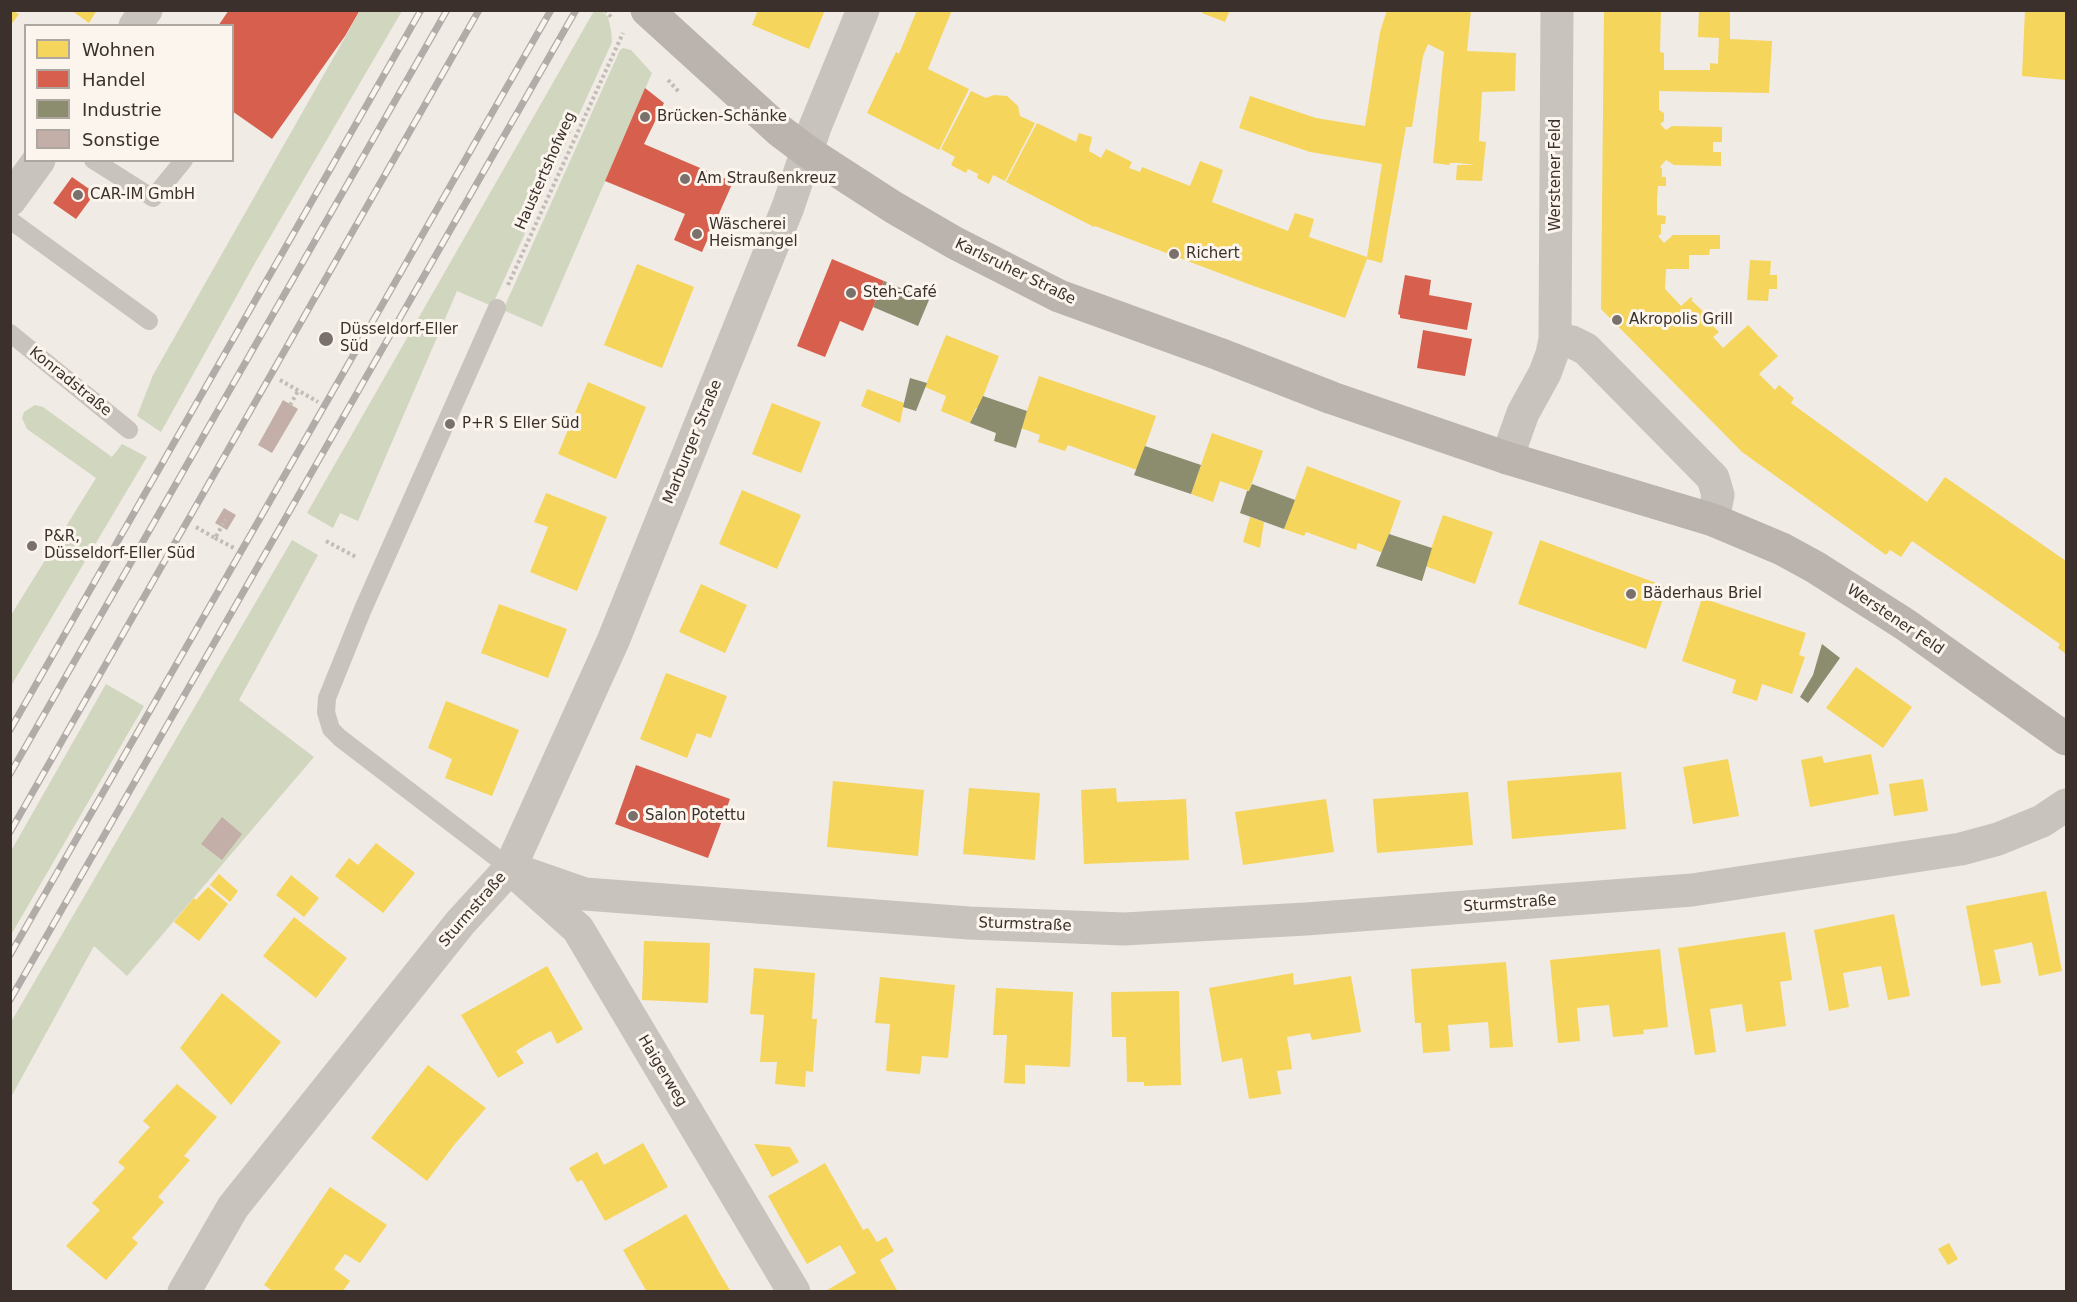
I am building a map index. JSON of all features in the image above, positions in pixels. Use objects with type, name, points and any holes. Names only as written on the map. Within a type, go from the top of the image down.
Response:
[{"type":"main road","name":"Karlsruher Straße","points":[[647,10],[780,131],[893,207],[956,243],[1059,296],[1332,398],[1507,458]]},
{"type":"main road","name":"Werstener Feld","points":[[1507,458],[1713,520],[1782,549],[1815,567],[1906,625],[2067,739]]},
{"type":"street","points":[[136,24],[146,10]]},
{"type":"street","name":"Marburger Straße","points":[[510,868],[613,641],[788,207],[815,127],[863,10]]},
{"type":"street","name":"Werstener Feld","points":[[1507,458],[1523,413],[1545,373],[1555,339],[1557,10]]},
{"type":"street","points":[[10,200],[38,162]]},
{"type":"street","points":[[1555,339],[1572,342],[1586,349],[1713,478],[1718,495],[1713,520]]},
{"type":"street","name":"Sturmstraße","points":[[184,1292],[233,1207],[460,923],[510,868],[585,894],[969,923],[1124,929],[1306,919],[1692,890],[1961,849],[1998,839],[2034,825],[2067,805]]},
{"type":"street","name":"Haigerweg","points":[[510,868],[578,928],[794,1292]]},
{"type":"lane","points":[[96,162],[153,198],[182,162]]},
{"type":"lane","points":[[10,220],[149,321]]},
{"type":"lane","points":[[497,308],[363,609],[327,698],[326,712],[331,729],[340,738],[510,868]]},
{"type":"lane","name":"Konradstraße","points":[[10,333],[129,430]]},
{"type":"path","name":"Haustertshofweg","points":[[497,308],[616,44]]},
{"type":"path","points":[[280,380],[318,402]]},
{"type":"path","points":[[290,405],[298,391]]},
{"type":"path","points":[[215,538],[226,519]]},
{"type":"path","points":[[196,527],[234,548]]},
{"type":"green space","points":[[360,11],[402,11],[255,263],[161,432],[137,416],[153,375]]},
{"type":"green space","points":[[594,11],[602,11],[608,17],[612,42],[492,306],[457,291],[358,521],[340,513],[333,528],[307,513]]},
{"type":"green space","points":[[623,48],[631,50],[652,73],[542,327],[503,310],[620,50]]},
{"type":"green space","points":[[35,405],[43,407],[112,457],[122,444],[147,457],[11,686],[11,615],[96,478],[27,429],[22,418],[24,412]]},
{"type":"green space","points":[[292,540],[318,555],[239,700],[314,757],[127,976],[94,946],[11,1097],[11,1022]]},
{"type":"green space","points":[[106,684],[144,706],[11,935],[11,851]]},
{"type":"building: Wohnen","points":[[10,10],[19,14],[10,26]]},
{"type":"building: Wohnen","points":[[71,10],[97,10],[89,23]]},
{"type":"building: Wohnen","points":[[758,10],[825,10],[809,49],[752,25]]},
{"type":"building: Wohnen","points":[[917,10],[952,10],[928,69],[969,89],[939,150],[867,113],[896,52],[899,54]]},
{"type":"building: Wohnen","points":[[1203,10],[1230,10],[1225,22],[1202,13]]},
{"type":"building: Wohnen","points":[[1387,10],[1471,10],[1467,51],[1516,53],[1515,91],[1482,92],[1479,141],[1486,142],[1482,181],[1456,180],[1457,165],[1475,165],[1433,163],[1444,52],[1428,44],[1423,56],[1412,127],[1406,127],[1382,263],[1367,259],[1345,318],[1094,227],[1006,182],[1037,123],[1076,142],[1079,133],[1092,137],[1089,151],[1101,158],[1106,149],[1132,162],[1129,168],[1140,172],[1142,167],[1190,186],[1200,161],[1223,170],[1212,202],[1288,231],[1295,213],[1314,219],[1309,237],[1367,257],[1382,164],[1310,152],[1239,128],[1250,96],[1316,118],[1365,126],[1380,32]]},
{"type":"building: Wohnen","points":[[1604,10],[1661,10],[1660,52],[1664,53],[1664,70],[1710,70],[1710,63],[1718,64],[1719,38],[1698,37],[1699,10],[1730,10],[1730,39],[1772,41],[1769,93],[1659,91],[1659,110],[1664,113],[1664,121],[1660,124],[1666,130],[1672,126],[1722,127],[1722,142],[1713,142],[1713,152],[1721,152],[1721,166],[1674,165],[1666,160],[1660,167],[1662,177],[1666,177],[1666,186],[1658,186],[1657,215],[1666,216],[1665,224],[1661,224],[1661,234],[1658,236],[1664,243],[1673,235],[1720,235],[1720,249],[1710,249],[1709,255],[1689,255],[1689,269],[1666,269],[1665,289],[1681,306],[1691,297],[1693,299],[1691,300],[1704,312],[1703,316],[1719,332],[1713,337],[1723,348],[1748,325],[1778,356],[1759,374],[1775,390],[1779,385],[1794,398],[1791,403],[1927,502],[1945,477],[2066,561],[2066,654],[2058,648],[2060,644],[1912,541],[1901,557],[1890,550],[1886,555],[1742,452],[1601,309]]},
{"type":"building: Wohnen","points":[[2025,10],[2066,10],[2066,80],[2022,76]]},
{"type":"building: Wohnen","points":[[971,91],[986,98],[994,95],[1007,96],[1018,106],[1020,116],[1035,123],[1005,181],[993,175],[989,184],[977,178],[978,174],[968,169],[966,173],[951,165],[955,157],[941,149]]},
{"type":"building: Wohnen","points":[[1750,260],[1771,261],[1770,275],[1777,275],[1777,289],[1769,289],[1768,301],[1747,300]]},
{"type":"building: Wohnen","points":[[637,264],[694,287],[662,368],[604,345]]},
{"type":"building: Wohnen","points":[[946,335],[999,356],[970,423],[941,411],[946,396],[925,387]]},
{"type":"building: Wohnen","points":[[1039,376],[1156,416],[1137,470],[1068,445],[1065,451],[1038,442],[1040,435],[1021,428]]},
{"type":"building: Wohnen","points":[[588,382],[646,407],[616,479],[558,454]]},
{"type":"building: Wohnen","points":[[867,389],[904,403],[900,423],[861,406]]},
{"type":"building: Wohnen","points":[[772,403],[821,422],[801,473],[752,454]]},
{"type":"building: Wohnen","points":[[1212,433],[1263,451],[1249,491],[1220,481],[1213,502],[1191,494]]},
{"type":"building: Wohnen","points":[[1307,466],[1401,501],[1383,553],[1358,543],[1356,550],[1306,532],[1304,536],[1284,529]]},
{"type":"building: Wohnen","points":[[742,490],[801,515],[777,569],[719,544]]},
{"type":"building: Wohnen","points":[[546,493],[607,517],[577,591],[530,572],[548,527],[534,522]]},
{"type":"building: Wohnen","points":[[1443,515],[1493,532],[1475,584],[1425,566]]},
{"type":"building: Wohnen","points":[[1250,517],[1264,522],[1260,548],[1243,542]]},
{"type":"building: Wohnen","points":[[1540,540],[1667,587],[1646,649],[1518,604]]},
{"type":"building: Wohnen","points":[[701,584],[747,605],[725,653],[679,632]]},
{"type":"building: Wohnen","points":[[1702,598],[1806,633],[1799,655],[1805,657],[1792,694],[1762,684],[1757,701],[1732,693],[1736,680],[1682,661]]},
{"type":"building: Wohnen","points":[[499,604],[567,629],[548,678],[481,653]]},
{"type":"building: Wohnen","points":[[1856,667],[1912,707],[1883,748],[1826,708]]},
{"type":"building: Wohnen","points":[[666,673],[727,696],[711,738],[697,733],[687,758],[640,739]]},
{"type":"building: Wohnen","points":[[446,701],[519,730],[492,796],[445,778],[452,759],[428,748]]},
{"type":"building: Wohnen","points":[[1871,754],[1879,794],[1810,807],[1801,760],[1822,756],[1824,763]]},
{"type":"building: Wohnen","points":[[1728,759],[1739,816],[1693,824],[1683,767]]},
{"type":"building: Wohnen","points":[[1621,772],[1626,829],[1512,839],[1507,781]]},
{"type":"building: Wohnen","points":[[1923,779],[1928,811],[1894,816],[1889,784]]},
{"type":"building: Wohnen","points":[[833,781],[924,790],[918,856],[827,847]]},
{"type":"building: Wohnen","points":[[969,788],[1040,793],[1035,860],[963,854]]},
{"type":"building: Wohnen","points":[[1116,788],[1117,802],[1186,799],[1189,860],[1084,864],[1081,790]]},
{"type":"building: Wohnen","points":[[1468,792],[1473,845],[1377,853],[1373,799]]},
{"type":"building: Wohnen","points":[[1326,799],[1334,852],[1243,865],[1235,812]]},
{"type":"building: Wohnen","points":[[376,843],[415,873],[383,913],[335,876],[349,858],[358,865]]},
{"type":"building: Wohnen","points":[[219,874],[238,891],[230,902],[210,885]]},
{"type":"building: Wohnen","points":[[291,875],[319,898],[304,917],[276,895]]},
{"type":"building: Wohnen","points":[[208,887],[228,904],[199,941],[174,922],[194,898],[196,900]]},
{"type":"building: Wohnen","points":[[2046,891],[2062,971],[2039,976],[2032,942],[1994,950],[2001,983],[1981,986],[1966,906]]},
{"type":"building: Wohnen","points":[[1894,914],[1910,996],[1888,1000],[1881,966],[1843,973],[1849,1007],[1829,1011],[1814,930]]},
{"type":"building: Wohnen","points":[[294,917],[347,958],[316,998],[263,956]]},
{"type":"building: Wohnen","points":[[1785,932],[1792,980],[1780,982],[1786,1026],[1746,1032],[1742,1004],[1710,1009],[1716,1052],[1695,1055],[1678,948]]},
{"type":"building: Wohnen","points":[[644,941],[710,943],[708,1003],[642,1000]]},
{"type":"building: Wohnen","points":[[1660,949],[1668,1027],[1643,1030],[1644,1034],[1613,1037],[1609,1005],[1577,1008],[1580,1041],[1558,1043],[1550,960]]},
{"type":"building: Wohnen","points":[[1506,962],[1513,1047],[1490,1048],[1488,1022],[1448,1025],[1450,1051],[1423,1053],[1421,1023],[1415,1023],[1411,969]]},
{"type":"building: Wohnen","points":[[547,966],[583,1029],[557,1044],[551,1031],[532,1041],[516,1051],[524,1063],[498,1078],[461,1015]]},
{"type":"building: Wohnen","points":[[754,968],[815,973],[812,1019],[817,1019],[813,1072],[806,1071],[805,1087],[775,1084],[777,1062],[760,1062],[764,1015],[750,1014]]},
{"type":"building: Wohnen","points":[[1293,973],[1294,985],[1351,976],[1361,1032],[1312,1040],[1310,1033],[1287,1037],[1292,1069],[1277,1071],[1281,1094],[1249,1099],[1242,1058],[1222,1062],[1209,988]]},
{"type":"building: Wohnen","points":[[880,977],[955,985],[948,1058],[922,1056],[920,1074],[886,1071],[890,1024],[875,1023]]},
{"type":"building: Wohnen","points":[[996,988],[1073,992],[1070,1067],[1025,1065],[1025,1084],[1004,1083],[1007,1035],[993,1035]]},
{"type":"building: Wohnen","points":[[1179,991],[1181,1085],[1144,1086],[1144,1082],[1127,1082],[1126,1037],[1112,1037],[1111,992]]},
{"type":"building: Wohnen","points":[[222,993],[281,1042],[231,1105],[180,1048]]},
{"type":"building: Wohnen","points":[[428,1065],[486,1108],[427,1181],[371,1138]]},
{"type":"building: Wohnen","points":[[177,1084],[217,1117],[184,1156],[190,1160],[158,1197],[164,1202],[132,1238],[138,1243],[106,1280],[66,1246],[100,1210],[92,1203],[125,1168],[118,1162],[150,1127],[143,1121]]},
{"type":"building: Wohnen","points":[[643,1143],[668,1187],[605,1221],[582,1180],[577,1182],[569,1168],[597,1152],[604,1165]]},
{"type":"building: Wohnen","points":[[754,1144],[790,1147],[799,1162],[772,1177]]},
{"type":"building: Wohnen","points":[[825,1163],[863,1230],[868,1228],[877,1242],[886,1237],[894,1251],[880,1260],[898,1292],[824,1292],[856,1273],[840,1245],[807,1264],[787,1230],[768,1196]]},
{"type":"building: Wohnen","points":[[330,1187],[387,1225],[360,1263],[345,1254],[334,1269],[350,1281],[342,1292],[274,1292],[264,1285]]},
{"type":"building: Wohnen","points":[[686,1214],[731,1292],[647,1292],[623,1250]]},
{"type":"building: Wohnen","points":[[1949,1243],[1958,1259],[1948,1265],[1938,1249]]},
{"type":"building: Handel","points":[[229,10],[360,10],[345,36],[272,139],[234,112],[234,24],[219,24]]},
{"type":"building: Handel","points":[[645,88],[664,103],[644,144],[733,182],[702,252],[674,240],[685,214],[605,181]]},
{"type":"building: Handel","points":[[72,177],[95,193],[76,219],[53,203]]},
{"type":"building: Handel","points":[[832,259],[884,281],[863,331],[840,321],[825,357],[797,346]]},
{"type":"building: Handel","points":[[1405,275],[1431,280],[1429,295],[1472,303],[1467,330],[1400,318],[1398,314]]},
{"type":"building: Handel","points":[[1423,330],[1472,339],[1465,376],[1417,368]]},
{"type":"building: Handel","points":[[636,765],[730,799],[708,858],[615,824]]},
{"type":"building: Industrie","points":[[884,281],[929,300],[918,326],[873,307]]},
{"type":"building: Industrie","points":[[910,378],[927,383],[916,411],[903,407]]},
{"type":"building: Industrie","points":[[983,396],[1027,411],[1016,448],[994,441],[996,433],[970,423]]},
{"type":"building: Industrie","points":[[1145,446],[1201,465],[1191,494],[1134,475]]},
{"type":"building: Industrie","points":[[1252,484],[1295,500],[1284,529],[1240,513],[1247,491]]},
{"type":"building: Industrie","points":[[1389,534],[1432,548],[1422,581],[1376,566]]},
{"type":"building: Industrie","points":[[1822,644],[1840,658],[1808,703],[1800,697],[1813,675]]},
{"type":"building: Sonstige","points":[[283,400],[298,409],[272,453],[258,445]]},
{"type":"building: Sonstige","points":[[224,508],[236,515],[227,530],[215,523]]},
{"type":"building: Sonstige","points":[[222,817],[242,834],[222,860],[201,844]]},
{"type":"railway","points":[[10,730],[421,10]]},
{"type":"railway","points":[[10,774],[447,10]]},
{"type":"railway","points":[[10,832],[479,10]]},
{"type":"railway","points":[[10,955],[551,10]]},
{"type":"railway","points":[[10,1000],[576,10]]},
{"type":"place","name":"Brücken-Schänke","points":[[645,117]]},
{"type":"place","name":"Am Straußenkreuz","points":[[685,179]]},
{"type":"place","name":"CAR-IM GmbH","points":[[78,195]]},
{"type":"place","name":"Wäscherei Heismangel","points":[[697,234]]},
{"type":"place","name":"Richert","points":[[1174,254]]},
{"type":"place","name":"Steh-Café","points":[[851,293]]},
{"type":"place","name":"Akropolis Grill","points":[[1617,320]]},
{"type":"place","name":"Düsseldorf-Eller Süd","points":[[326,339]]},
{"type":"place","name":"P+R S Eller Süd","points":[[450,424]]},
{"type":"place","name":"P&R, Düsseldorf-Eller Süd","points":[[32,546]]},
{"type":"place","name":"Bäderhaus Briel","points":[[1631,594]]},
{"type":"place","name":"Salon Potettu","points":[[633,816]]}]
